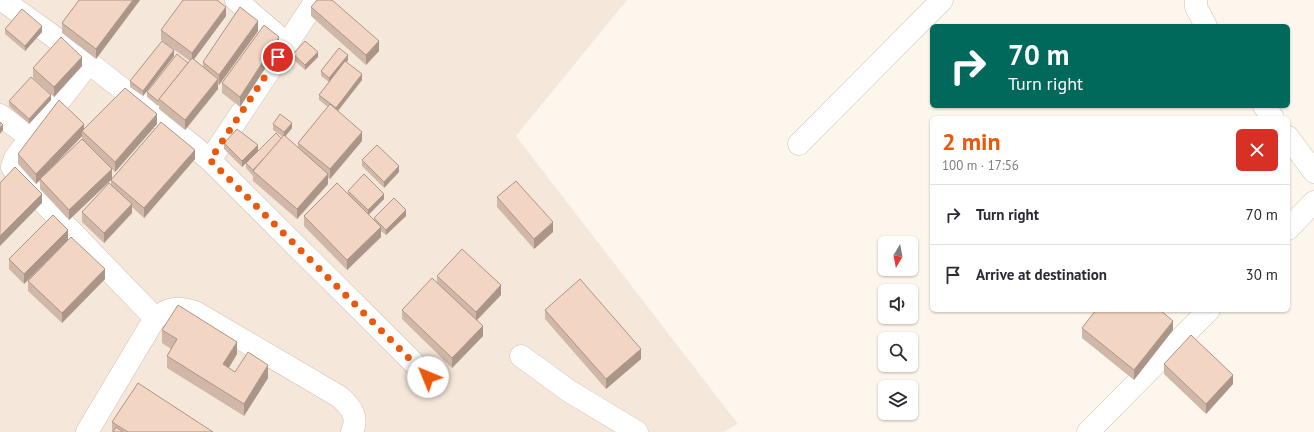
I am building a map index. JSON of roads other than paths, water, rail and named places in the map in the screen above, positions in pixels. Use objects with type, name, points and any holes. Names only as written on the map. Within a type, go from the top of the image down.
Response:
[{"type":"street","points":[[2,0],[89,63],[210,160],[428,377]]},
{"type":"street","points":[[236,0],[287,44]]},
{"type":"street","points":[[799,144],[942,0]]},
{"type":"street","points":[[1196,0],[1196,7],[1205,24]]},
{"type":"street","points":[[210,160],[315,2]]},
{"type":"street","points":[[89,63],[15,158],[12,167],[18,176],[155,318]]},
{"type":"street","points":[[1266,108],[1272,116]]},
{"type":"street","points":[[0,115],[31,138]]},
{"type":"street","points":[[1290,141],[1314,172]]},
{"type":"street","points":[[1290,227],[1314,202]]},
{"type":"street","points":[[87,432],[155,318],[165,310],[180,308],[195,312],[340,397],[352,408],[355,425],[352,432]]},
{"type":"street","points":[[1088,432],[1207,312]]},
{"type":"street","points":[[521,356],[570,391],[637,432]]}]
